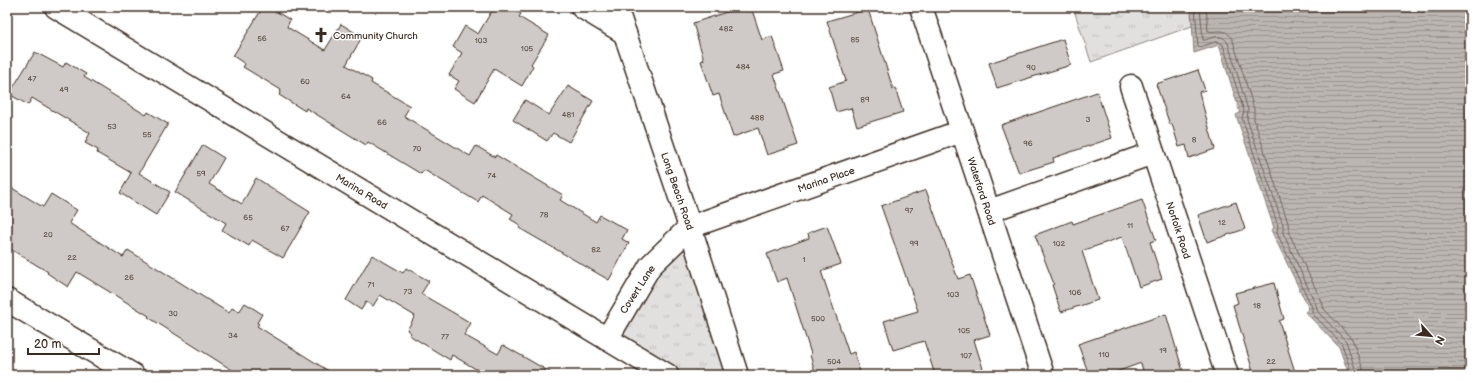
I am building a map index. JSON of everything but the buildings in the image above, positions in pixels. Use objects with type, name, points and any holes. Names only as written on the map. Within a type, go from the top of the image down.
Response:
[{"type":"street","name":"Marina Road","points":[[56,7],[667,375]]},
{"type":"street","points":[[582,7],[625,33]]},
{"type":"street","name":"Long Beach Road","points":[[616,7],[690,227],[737,375]]},
{"type":"street","name":"Waterford Road","points":[[921,7],[1043,375]]},
{"type":"street","name":"Norfolk Road","points":[[1131,86],[1227,375]]},
{"type":"street","name":"Marina Place","points":[[690,227],[962,131]]},
{"type":"street","points":[[989,211],[1153,153]]},
{"type":"street","name":"Covert Lane","points":[[607,339],[650,266],[690,227]]},
{"type":"street","points":[[7,300],[133,375]]},
{"type":"green space","points":[[1073,7],[1191,7],[1192,26],[1091,62]]},
{"type":"green space","points":[[685,243],[727,375],[683,375],[617,337],[657,271]]},
{"type":"water","points":[[1191,7],[1470,7],[1470,375],[1349,375],[1339,347],[1305,312],[1309,309],[1271,230],[1274,228],[1236,115],[1240,113],[1219,45],[1194,53]]},
{"type":"place","name":"Community Church","points":[[321,35]]}]
